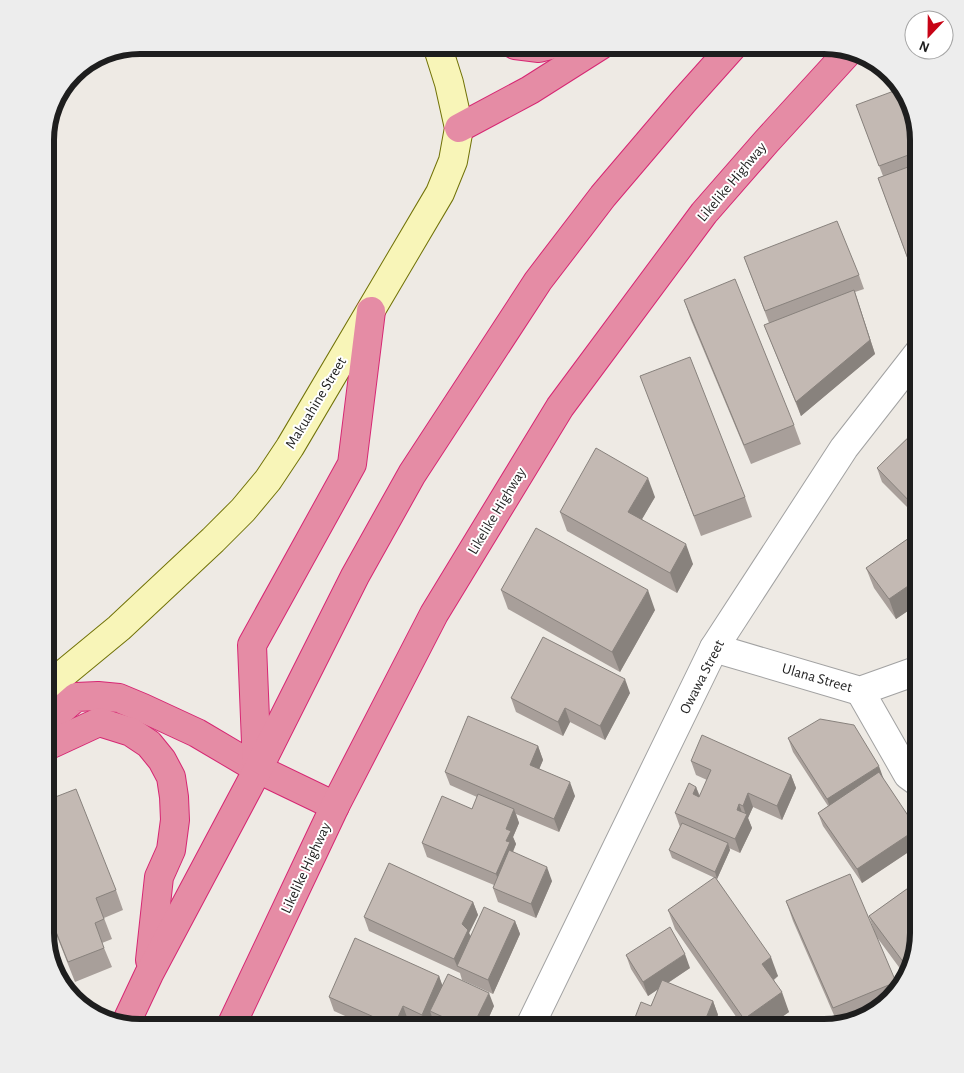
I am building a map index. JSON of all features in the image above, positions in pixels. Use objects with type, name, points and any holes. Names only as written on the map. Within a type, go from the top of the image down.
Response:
[{"type":"highway","points":[[459,128],[530,90],[587,54]]},
{"type":"highway","points":[[128,1018],[149,974],[258,768],[355,576],[412,474],[538,280],[603,196],[726,54]]},
{"type":"highway","name":"Likelike Highway","points":[[234,1019],[335,806],[434,614],[560,407],[704,213],[844,56]]},
{"type":"highway","points":[[258,768],[252,645],[352,464],[371,311]]},
{"type":"highway","points":[[54,716],[76,697],[98,696],[119,698],[197,733],[258,768],[335,806]]},
{"type":"highway","points":[[54,744],[99,722],[131,732],[149,744],[162,760],[171,777],[175,820],[171,850],[159,877],[149,974]]},
{"type":"street","name":"Makuahine Street","points":[[54,682],[120,628],[243,510],[268,480],[290,447],[440,193],[453,161],[459,128],[449,83],[440,54]]},
{"type":"street","name":"Owawa Street","points":[[533,1019],[714,648],[844,448],[910,364]]},
{"type":"street","name":"Ulana Street","points":[[714,648],[860,691],[910,673]]},
{"type":"street","points":[[860,691],[910,776]]},
{"type":"building","points":[[895,91],[906,112],[910,128],[910,154],[879,166],[856,105]]},
{"type":"building","points":[[910,166],[910,258],[908,259],[878,178]]},
{"type":"building","points":[[837,221],[859,275],[765,311],[744,257]]},
{"type":"building","points":[[735,279],[794,425],[744,445],[684,300]]},
{"type":"building","points":[[854,290],[870,340],[796,402],[764,325]]},
{"type":"building","points":[[690,357],[745,497],[694,516],[640,376]]},
{"type":"building","points":[[910,436],[910,502],[877,468]]},
{"type":"building","points":[[596,448],[648,478],[628,512],[686,544],[670,573],[560,512]]},
{"type":"building","points":[[536,528],[648,590],[612,652],[501,590]]},
{"type":"building","points":[[910,537],[910,585],[889,599],[866,568]]},
{"type":"building","points":[[543,637],[625,679],[600,726],[565,708],[558,722],[511,698]]},
{"type":"building","points":[[468,716],[538,746],[530,765],[570,782],[554,819],[445,772]]},
{"type":"building","points":[[820,719],[854,725],[879,766],[827,799],[788,738]]},
{"type":"building","points":[[702,735],[791,775],[777,806],[748,793],[743,806],[739,804],[737,810],[747,814],[735,839],[675,813],[689,783],[696,787],[693,794],[699,797],[711,770],[691,761]]},
{"type":"building","points":[[879,772],[910,818],[910,834],[857,869],[818,813]]},
{"type":"building","points":[[76,789],[116,890],[96,898],[104,919],[95,923],[104,948],[68,962],[54,927],[54,798]]},
{"type":"building","points":[[478,794],[514,809],[506,829],[511,831],[506,841],[510,842],[496,874],[422,843],[442,796],[472,809]]},
{"type":"building","points":[[682,823],[728,843],[715,872],[669,850]]},
{"type":"building","points":[[509,850],[547,867],[531,904],[493,888]]},
{"type":"building","points":[[389,863],[473,902],[462,924],[468,930],[454,959],[364,917]]},
{"type":"building","points":[[850,874],[895,982],[833,1008],[786,901]]},
{"type":"building","points":[[715,877],[771,957],[762,964],[782,992],[744,1019],[668,910]]},
{"type":"building","points":[[910,887],[909,950],[905,964],[869,916]]},
{"type":"building","points":[[484,907],[515,921],[488,980],[457,966]]},
{"type":"building","points":[[670,927],[685,954],[643,982],[626,955]]},
{"type":"building","points":[[355,938],[439,976],[422,1015],[403,1006],[397,1019],[378,1019],[329,997]]},
{"type":"building","points":[[448,974],[489,993],[476,1019],[447,1019],[430,1011]]},
{"type":"building","points":[[662,980],[713,1001],[706,1019],[634,1019],[641,1002],[651,1006]]}]
